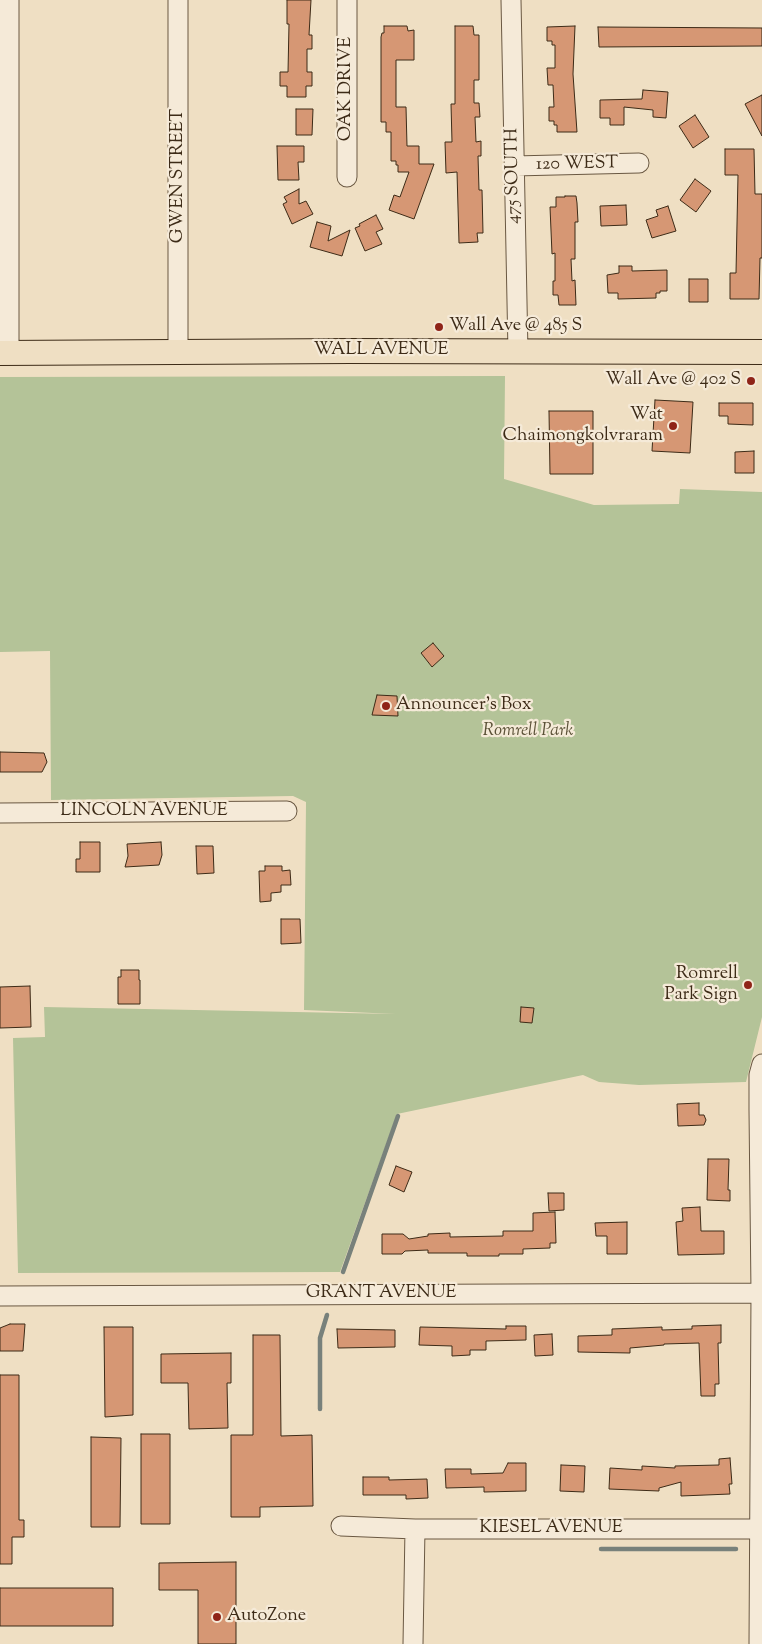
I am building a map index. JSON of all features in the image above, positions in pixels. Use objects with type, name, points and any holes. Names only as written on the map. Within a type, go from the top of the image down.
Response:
[{"type":"main road","name":"WALL AVENUE","points":[[4,353],[351,351],[762,352]]},
{"type":"street","points":[[4,353],[9,0]]},
{"type":"street","name":"GWEN STREET","points":[[178,0],[178,352]]},
{"type":"street","name":"OAK DRIVE","points":[[347,0],[348,178]]},
{"type":"street","name":"475 SOUTH","points":[[511,0],[518,352]]},
{"type":"street","name":"120 WEST","points":[[514,166],[639,163]]},
{"type":"street","name":"LINCOLN AVENUE","points":[[0,813],[287,811]]},
{"type":"street","points":[[759,1644],[761,1529],[761,1072]]},
{"type":"street","name":"GRANT AVENUE","points":[[0,1296],[761,1292]]},
{"type":"street","name":"KIESEL AVENUE","points":[[341,1526],[415,1529],[761,1529]]},
{"type":"street","points":[[413,1644],[415,1529]]},
{"type":"green space","name":"Romrell Park","points":[[505,376],[504,479],[594,505],[679,504],[680,489],[762,492],[762,1017],[746,1082],[639,1085],[599,1082],[583,1075],[397,1114],[340,1272],[18,1273],[13,1038],[45,1037],[44,1007],[396,1014],[304,1010],[306,802],[293,796],[51,800],[50,651],[0,652],[0,377]]},
{"type":"building","points":[[287,0],[311,0],[309,35],[312,35],[312,49],[307,49],[307,72],[312,72],[312,86],[306,86],[306,97],[287,97],[287,86],[280,86],[280,72],[288,72],[289,24],[287,24]]},
{"type":"building","points":[[384,26],[407,26],[408,31],[414,30],[414,60],[396,60],[396,107],[406,107],[407,146],[419,146],[419,164],[434,164],[414,219],[389,210],[394,195],[400,197],[409,172],[398,172],[396,161],[391,161],[391,132],[386,132],[386,122],[381,122],[381,37],[382,33],[384,33]]},
{"type":"building","points":[[455,26],[473,26],[474,35],[479,35],[479,80],[474,80],[474,103],[479,103],[480,117],[475,117],[476,142],[481,141],[481,156],[478,156],[479,190],[482,190],[483,233],[477,233],[478,242],[459,243],[457,172],[446,173],[445,142],[452,142],[451,104],[455,104]]},
{"type":"building","points":[[575,26],[573,74],[577,132],[557,132],[557,125],[554,125],[554,121],[549,121],[549,107],[554,107],[553,85],[548,85],[547,68],[555,68],[555,45],[552,45],[552,41],[547,41],[547,27]]},
{"type":"building","points":[[598,27],[762,28],[762,46],[599,47]]},
{"type":"building","points":[[643,90],[668,92],[666,118],[653,117],[653,110],[624,107],[624,125],[610,125],[610,118],[600,118],[600,100],[642,99]]},
{"type":"building","points":[[762,95],[762,136],[745,104]]},
{"type":"building","points":[[296,109],[313,109],[312,135],[296,135]]},
{"type":"building","points":[[695,115],[709,137],[693,148],[679,126]]},
{"type":"building","points":[[277,146],[304,146],[304,162],[298,162],[299,180],[278,180]]},
{"type":"building","points":[[725,149],[754,149],[755,194],[762,194],[762,258],[760,258],[759,299],[730,299],[730,273],[736,273],[738,175],[725,175]]},
{"type":"building","points":[[695,179],[711,191],[696,212],[680,200]]},
{"type":"building","points":[[299,189],[299,204],[306,201],[313,214],[292,224],[283,204],[287,202],[284,197]]},
{"type":"building","points":[[576,196],[577,203],[578,222],[575,222],[575,259],[571,259],[572,281],[575,280],[576,305],[559,305],[558,295],[553,295],[555,253],[552,254],[550,207],[556,207],[556,197]]},
{"type":"building","points":[[626,205],[627,225],[601,226],[600,206]]},
{"type":"building","points":[[668,206],[676,231],[652,238],[646,220],[658,216],[656,210]]},
{"type":"building","points":[[376,215],[383,229],[376,232],[382,244],[365,251],[355,228]]},
{"type":"building","points":[[317,222],[331,226],[328,241],[350,230],[342,256],[310,247]]},
{"type":"building","points":[[619,266],[632,266],[632,271],[667,270],[667,291],[656,293],[656,298],[618,299],[618,293],[608,293],[607,275],[619,273]]},
{"type":"building","points":[[689,279],[708,279],[708,302],[689,302]]},
{"type":"building","name":"Wat Chaimongkolvraram","points":[[655,400],[693,402],[690,453],[652,451]]},
{"type":"building","points":[[719,403],[753,403],[753,425],[728,424],[728,416],[719,416]]},
{"type":"building","points":[[549,411],[593,411],[593,474],[550,474]]},
{"type":"building","points":[[754,451],[754,473],[735,473],[735,452]]},
{"type":"building","points":[[433,643],[444,656],[432,667],[421,653]]},
{"type":"building","name":"Announcer's Box","points":[[377,695],[397,696],[398,716],[372,715]]},
{"type":"building","points":[[0,752],[44,753],[47,762],[42,772],[0,772]]},
{"type":"building","points":[[80,842],[100,842],[100,872],[76,872],[76,859],[80,859]]},
{"type":"building","points":[[161,842],[162,855],[159,865],[125,867],[128,856],[127,844]]},
{"type":"building","points":[[196,846],[213,846],[214,873],[197,874]]},
{"type":"building","points":[[265,866],[282,866],[282,871],[290,870],[291,885],[281,885],[281,892],[271,893],[271,901],[260,902],[259,871],[265,871]]},
{"type":"building","points":[[281,919],[300,919],[301,943],[281,944]]},
{"type":"building","points":[[121,970],[139,970],[140,1004],[118,1004],[118,977],[121,977]]},
{"type":"building","points":[[30,986],[31,1027],[0,1028],[0,987]]},
{"type":"building","points":[[521,1007],[534,1008],[532,1023],[520,1022]]},
{"type":"building","points":[[699,1103],[699,1115],[704,1115],[706,1120],[704,1125],[678,1126],[677,1104]]},
{"type":"building","points":[[708,1159],[729,1159],[728,1190],[730,1190],[730,1201],[707,1200]]},
{"type":"building","points":[[396,1166],[412,1172],[404,1192],[389,1185]]},
{"type":"building","points":[[548,1193],[564,1193],[564,1210],[549,1211]]},
{"type":"building","points":[[700,1207],[701,1231],[724,1231],[724,1254],[678,1255],[676,1222],[683,1221],[682,1208]]},
{"type":"building","points":[[555,1212],[556,1243],[550,1243],[550,1248],[523,1249],[523,1254],[499,1254],[499,1256],[467,1256],[467,1253],[428,1253],[428,1250],[405,1251],[402,1254],[382,1254],[382,1234],[403,1234],[409,1239],[428,1236],[428,1234],[450,1233],[450,1237],[503,1236],[503,1231],[533,1231],[533,1213]]},
{"type":"building","points":[[627,1222],[627,1254],[607,1254],[607,1236],[596,1236],[595,1223]]},
{"type":"building","points":[[10,1324],[25,1324],[23,1351],[0,1351],[0,1328]]},
{"type":"building","points":[[721,1325],[721,1343],[718,1343],[719,1384],[715,1384],[715,1396],[701,1396],[699,1343],[664,1344],[630,1348],[630,1353],[578,1352],[578,1336],[612,1335],[612,1329],[662,1327],[662,1330],[692,1329],[692,1326]]},
{"type":"building","points":[[506,1326],[526,1326],[526,1340],[486,1341],[486,1350],[470,1350],[470,1355],[452,1356],[452,1346],[419,1345],[420,1327],[506,1329]]},
{"type":"building","points":[[104,1327],[133,1327],[133,1415],[105,1417]]},
{"type":"building","points":[[337,1329],[395,1330],[395,1347],[338,1348]]},
{"type":"building","points":[[552,1334],[553,1355],[535,1356],[534,1335]]},
{"type":"building","points":[[253,1335],[280,1335],[281,1436],[312,1435],[313,1506],[260,1507],[260,1517],[231,1517],[231,1435],[253,1435]]},
{"type":"building","points":[[231,1353],[231,1383],[227,1383],[228,1428],[189,1429],[188,1383],[161,1383],[161,1354]]},
{"type":"building","points":[[0,1375],[19,1375],[19,1520],[24,1520],[24,1537],[12,1537],[12,1564],[0,1564]]},
{"type":"building","points":[[141,1434],[170,1434],[170,1524],[141,1524]]},
{"type":"building","points":[[91,1437],[121,1438],[120,1527],[91,1527]]},
{"type":"building","points":[[730,1458],[732,1484],[729,1484],[730,1494],[681,1496],[681,1482],[659,1488],[659,1491],[609,1489],[610,1468],[642,1470],[642,1466],[675,1468],[675,1466],[719,1465],[719,1459]]},
{"type":"building","points":[[508,1463],[526,1463],[526,1491],[484,1492],[484,1487],[446,1488],[445,1469],[471,1469],[471,1474],[503,1473]]},
{"type":"building","points":[[561,1465],[585,1466],[584,1492],[560,1491]]},
{"type":"building","points":[[363,1477],[389,1477],[389,1480],[427,1479],[428,1498],[406,1499],[406,1495],[363,1495]]},
{"type":"building","name":"AutoZone","points":[[236,1562],[236,1644],[198,1644],[198,1590],[159,1590],[159,1563]]},
{"type":"building","points":[[0,1588],[113,1588],[113,1626],[0,1626]]},
{"type":"waterway","points":[[343,1272],[398,1116]]},
{"type":"waterway","points":[[320,1409],[320,1338],[327,1315]]},
{"type":"waterway","points":[[601,1549],[736,1549]]},
{"type":"place","name":"Wall Ave @ 485 S","points":[[439,327]]},
{"type":"place","name":"Wall Ave @ 402 S","points":[[751,381]]},
{"type":"place","name":"Wat Chaimongkolvraram","points":[[673,426]]},
{"type":"place","name":"Announcer's Box","points":[[386,706]]},
{"type":"place","name":"Romrell Park Sign","points":[[748,985]]},
{"type":"place","name":"AutoZone","points":[[217,1617]]}]
